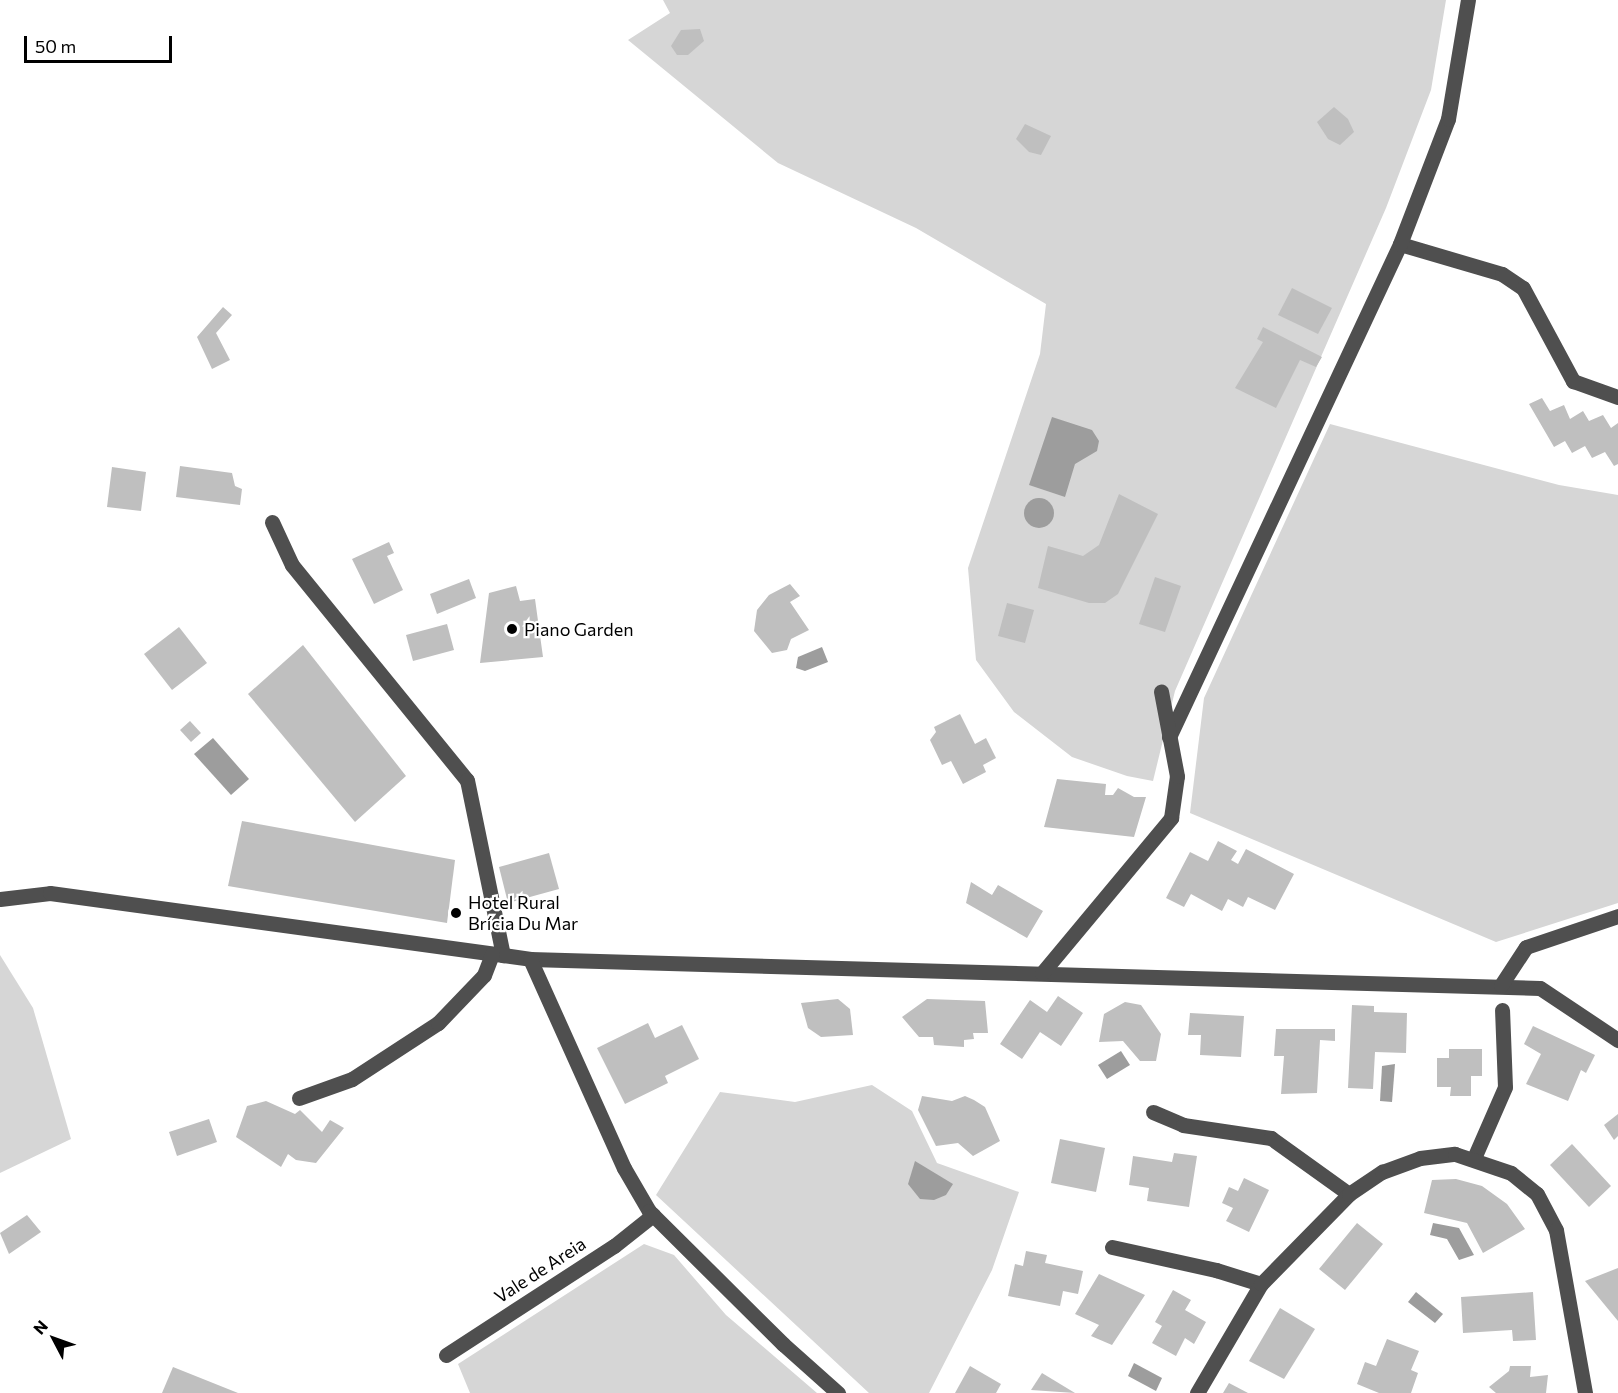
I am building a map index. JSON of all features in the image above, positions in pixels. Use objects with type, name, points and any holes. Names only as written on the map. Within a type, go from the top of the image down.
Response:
[{"type":"street","points":[[1169,737],[1400,244],[1448,119],[1468,0]]},
{"type":"street","points":[[1400,244],[1502,274],[1523,288],[1573,381],[1618,397]]},
{"type":"street","points":[[272,522],[292,565],[467,780],[497,955],[484,975],[438,1023],[352,1079],[299,1098]]},
{"type":"street","points":[[1042,973],[1171,818],[1177,776],[1161,691]]},
{"type":"street","points":[[0,899],[50,893],[530,959],[1540,988],[1618,1040]]},
{"type":"street","points":[[1501,986],[1526,947],[1618,916]]},
{"type":"street","points":[[530,959],[624,1168],[653,1215],[783,1344],[838,1393]]},
{"type":"street","points":[[1474,1158],[1505,1087],[1502,1010]]},
{"type":"street","points":[[1152,1112],[1183,1125],[1271,1138],[1349,1194]]},
{"type":"street","points":[[1197,1393],[1261,1284],[1349,1194],[1382,1172],[1420,1158],[1455,1154],[1474,1158],[1511,1173],[1537,1194],[1556,1230],[1585,1393]]},
{"type":"street","name":"Vale de Areia","points":[[446,1355],[614,1246],[653,1215]]},
{"type":"street","points":[[1112,1247],[1216,1270],[1261,1284]]},
{"type":"shaded area","points":[[663,0],[1446,0],[1431,90],[1386,208],[1175,691],[1153,781],[1127,776],[1072,757],[1014,712],[976,660],[968,568],[1040,354],[1046,304],[916,228],[778,163],[628,40],[670,13]]},
{"type":"shaded area","points":[[1052,417],[1092,430],[1099,441],[1097,451],[1075,464],[1065,497],[1029,485]]},
{"type":"shaded area","points":[[1330,424],[1559,485],[1618,495],[1618,903],[1496,942],[1190,813],[1204,698]]},
{"type":"shaded area","points":[[1039,498],[1045,499],[1053,507],[1053,519],[1045,527],[1039,528],[1033,527],[1025,519],[1024,513],[1025,507],[1033,499]]},
{"type":"shaded area","points":[[822,647],[828,662],[805,671],[796,668],[798,657]]},
{"type":"shaded area","points":[[213,738],[249,779],[231,795],[194,754]]},
{"type":"shaded area","points":[[0,955],[33,1008],[71,1139],[0,1173]]},
{"type":"shaded area","points":[[1121,1051],[1130,1065],[1107,1079],[1098,1065]]},
{"type":"shaded area","points":[[1395,1064],[1392,1102],[1380,1101],[1382,1066]]},
{"type":"shaded area","points":[[872,1085],[912,1111],[937,1163],[1019,1192],[992,1270],[929,1393],[869,1393],[656,1195],[720,1092],[795,1102]]},
{"type":"shaded area","points":[[915,1161],[953,1184],[946,1195],[934,1200],[920,1199],[908,1184]]},
{"type":"shaded area","points":[[1433,1223],[1459,1228],[1474,1255],[1459,1260],[1447,1239],[1430,1235]]},
{"type":"shaded area","points":[[644,1244],[674,1255],[726,1315],[817,1393],[470,1393],[458,1364]]},
{"type":"shaded area","points":[[1416,1292],[1443,1314],[1435,1323],[1408,1302]]},
{"type":"shaded area","points":[[1134,1363],[1162,1378],[1156,1391],[1128,1376]]},
{"type":"building","points":[[700,29],[704,41],[688,55],[677,55],[671,46],[681,30]]},
{"type":"building","points":[[1334,107],[1348,119],[1354,132],[1340,145],[1328,139],[1317,122]]},
{"type":"building","points":[[1025,124],[1051,136],[1041,155],[1029,152],[1016,139]]},
{"type":"building","points":[[1292,288],[1332,308],[1318,334],[1278,315]]},
{"type":"building","points":[[223,307],[232,315],[216,333],[230,360],[212,369],[197,337]]},
{"type":"building","points":[[1263,327],[1322,357],[1316,367],[1300,360],[1276,408],[1235,388],[1263,342],[1257,339]]},
{"type":"building","points":[[1542,398],[1550,411],[1564,405],[1570,419],[1583,411],[1589,421],[1603,415],[1611,428],[1618,423],[1618,464],[1614,466],[1605,452],[1592,458],[1585,446],[1572,453],[1565,441],[1554,447],[1529,404]]},
{"type":"building","points":[[180,466],[232,473],[235,486],[242,489],[240,505],[176,497]]},
{"type":"building","points":[[112,467],[146,472],[141,511],[107,507]]},
{"type":"building","points":[[1119,494],[1158,514],[1118,594],[1105,603],[1089,603],[1038,588],[1048,546],[1083,556],[1099,545]]},
{"type":"building","points":[[389,542],[394,553],[387,556],[403,590],[374,604],[352,559]]},
{"type":"building","points":[[1155,577],[1181,586],[1165,632],[1139,624]]},
{"type":"building","points":[[469,579],[476,598],[437,614],[430,594]]},
{"type":"building","points":[[790,584],[800,596],[790,602],[809,630],[791,639],[787,650],[772,653],[754,631],[757,610],[769,595]]},
{"type":"building","name":"Piano Garden","points":[[516,586],[520,601],[535,599],[543,657],[480,663],[489,593]]},
{"type":"building","points":[[1007,603],[1034,610],[1025,643],[998,636]]},
{"type":"building","points":[[447,624],[454,650],[413,661],[406,635]]},
{"type":"building","points":[[179,627],[207,663],[172,690],[144,654]]},
{"type":"building","points":[[303,645],[406,776],[355,822],[248,694]]},
{"type":"building","points":[[960,714],[975,744],[986,738],[996,758],[983,765],[986,772],[963,784],[951,761],[942,765],[930,740],[936,732],[934,727]]},
{"type":"building","points":[[190,721],[201,733],[191,742],[180,730]]},
{"type":"building","points":[[1057,779],[1106,784],[1105,795],[1113,795],[1118,788],[1134,797],[1146,797],[1134,837],[1044,827]]},
{"type":"building","points":[[242,821],[455,860],[447,923],[228,886]]},
{"type":"building","points":[[1218,841],[1237,851],[1231,860],[1238,864],[1246,849],[1294,874],[1275,910],[1248,897],[1243,907],[1228,899],[1222,911],[1191,894],[1184,907],[1166,898],[1190,852],[1208,861]]},
{"type":"building","points":[[549,853],[559,889],[508,903],[499,867]]},
{"type":"building","points":[[971,882],[992,895],[998,885],[1043,911],[1027,938],[966,903]]},
{"type":"building","points":[[1058,996],[1083,1013],[1061,1046],[1040,1032],[1022,1059],[1000,1044],[1030,1000],[1047,1012]]},
{"type":"building","points":[[838,999],[850,1009],[853,1035],[821,1037],[808,1028],[801,1003]]},
{"type":"building","points":[[927,999],[985,1001],[988,1033],[973,1033],[974,1039],[964,1040],[964,1047],[934,1045],[933,1037],[919,1037],[902,1017]]},
{"type":"building","points":[[1125,1002],[1141,1005],[1161,1034],[1156,1061],[1140,1061],[1123,1041],[1099,1042],[1104,1014]]},
{"type":"building","points":[[1352,1005],[1374,1006],[1374,1012],[1407,1013],[1406,1053],[1375,1052],[1373,1089],[1348,1088]]},
{"type":"building","points":[[1190,1013],[1244,1016],[1241,1057],[1200,1055],[1201,1035],[1188,1035]]},
{"type":"building","points":[[648,1023],[655,1038],[682,1025],[699,1059],[665,1076],[668,1083],[625,1104],[597,1048]]},
{"type":"building","points":[[1533,1026],[1595,1055],[1586,1073],[1581,1070],[1568,1101],[1526,1084],[1541,1054],[1524,1044]]},
{"type":"building","points":[[1276,1029],[1335,1029],[1335,1041],[1320,1040],[1317,1093],[1281,1094],[1284,1056],[1274,1056]]},
{"type":"building","points":[[1449,1049],[1482,1049],[1482,1076],[1471,1076],[1471,1096],[1450,1096],[1451,1087],[1437,1087],[1437,1058],[1449,1058]]},
{"type":"building","points":[[922,1096],[952,1101],[965,1096],[974,1100],[985,1107],[1000,1141],[973,1156],[958,1143],[936,1146],[918,1110]]},
{"type":"building","points":[[266,1101],[295,1114],[300,1110],[322,1132],[330,1120],[344,1128],[316,1163],[296,1160],[288,1154],[281,1167],[236,1137],[247,1106]]},
{"type":"building","points":[[1618,1114],[1618,1136],[1614,1140],[1604,1125]]},
{"type":"building","points":[[209,1119],[217,1142],[177,1156],[169,1132]]},
{"type":"building","points":[[1060,1139],[1105,1148],[1096,1192],[1051,1183]]},
{"type":"building","points":[[1572,1144],[1611,1186],[1589,1207],[1550,1165]]},
{"type":"building","points":[[1174,1153],[1197,1156],[1189,1207],[1147,1201],[1149,1188],[1129,1185],[1133,1156],[1172,1162]]},
{"type":"building","points":[[1244,1178],[1269,1190],[1249,1232],[1226,1221],[1233,1208],[1222,1203],[1229,1187],[1238,1191]]},
{"type":"building","points":[[1456,1179],[1482,1186],[1507,1204],[1525,1229],[1483,1253],[1467,1223],[1424,1213],[1432,1180]]},
{"type":"building","points":[[27,1215],[41,1232],[9,1254],[0,1233]]},
{"type":"building","points":[[1357,1223],[1383,1244],[1345,1290],[1319,1269]]},
{"type":"building","points":[[1026,1251],[1047,1255],[1045,1263],[1083,1271],[1078,1294],[1063,1291],[1060,1306],[1008,1296],[1015,1264],[1023,1266]]},
{"type":"building","points":[[1618,1268],[1618,1321],[1585,1281]]},
{"type":"building","points":[[1099,1274],[1145,1295],[1112,1345],[1091,1336],[1099,1325],[1075,1314]]},
{"type":"building","points":[[1173,1290],[1191,1300],[1185,1310],[1206,1322],[1194,1344],[1185,1338],[1176,1356],[1152,1343],[1162,1326],[1155,1322]]},
{"type":"building","points":[[1533,1292],[1536,1340],[1513,1341],[1512,1330],[1463,1333],[1461,1297]]},
{"type":"building","points":[[1280,1308],[1315,1329],[1284,1379],[1249,1361]]},
{"type":"building","points":[[1387,1339],[1419,1351],[1411,1370],[1418,1373],[1411,1393],[1379,1393],[1357,1384],[1365,1362],[1376,1366]]},
{"type":"building","points":[[970,1366],[1001,1384],[996,1393],[955,1393]]},
{"type":"building","points":[[1510,1366],[1531,1366],[1530,1377],[1548,1375],[1546,1393],[1496,1393],[1489,1387],[1509,1371]]},
{"type":"building","points":[[173,1367],[238,1393],[162,1393]]},
{"type":"building","points":[[1042,1373],[1075,1393],[1031,1390]]},
{"type":"building","points":[[1229,1383],[1248,1393],[1223,1393]]},
{"type":"place","name":"Piano Garden","points":[[512,629]]},
{"type":"place","name":"Hotel Rural Brícia Du Mar","points":[[456,913]]}]
